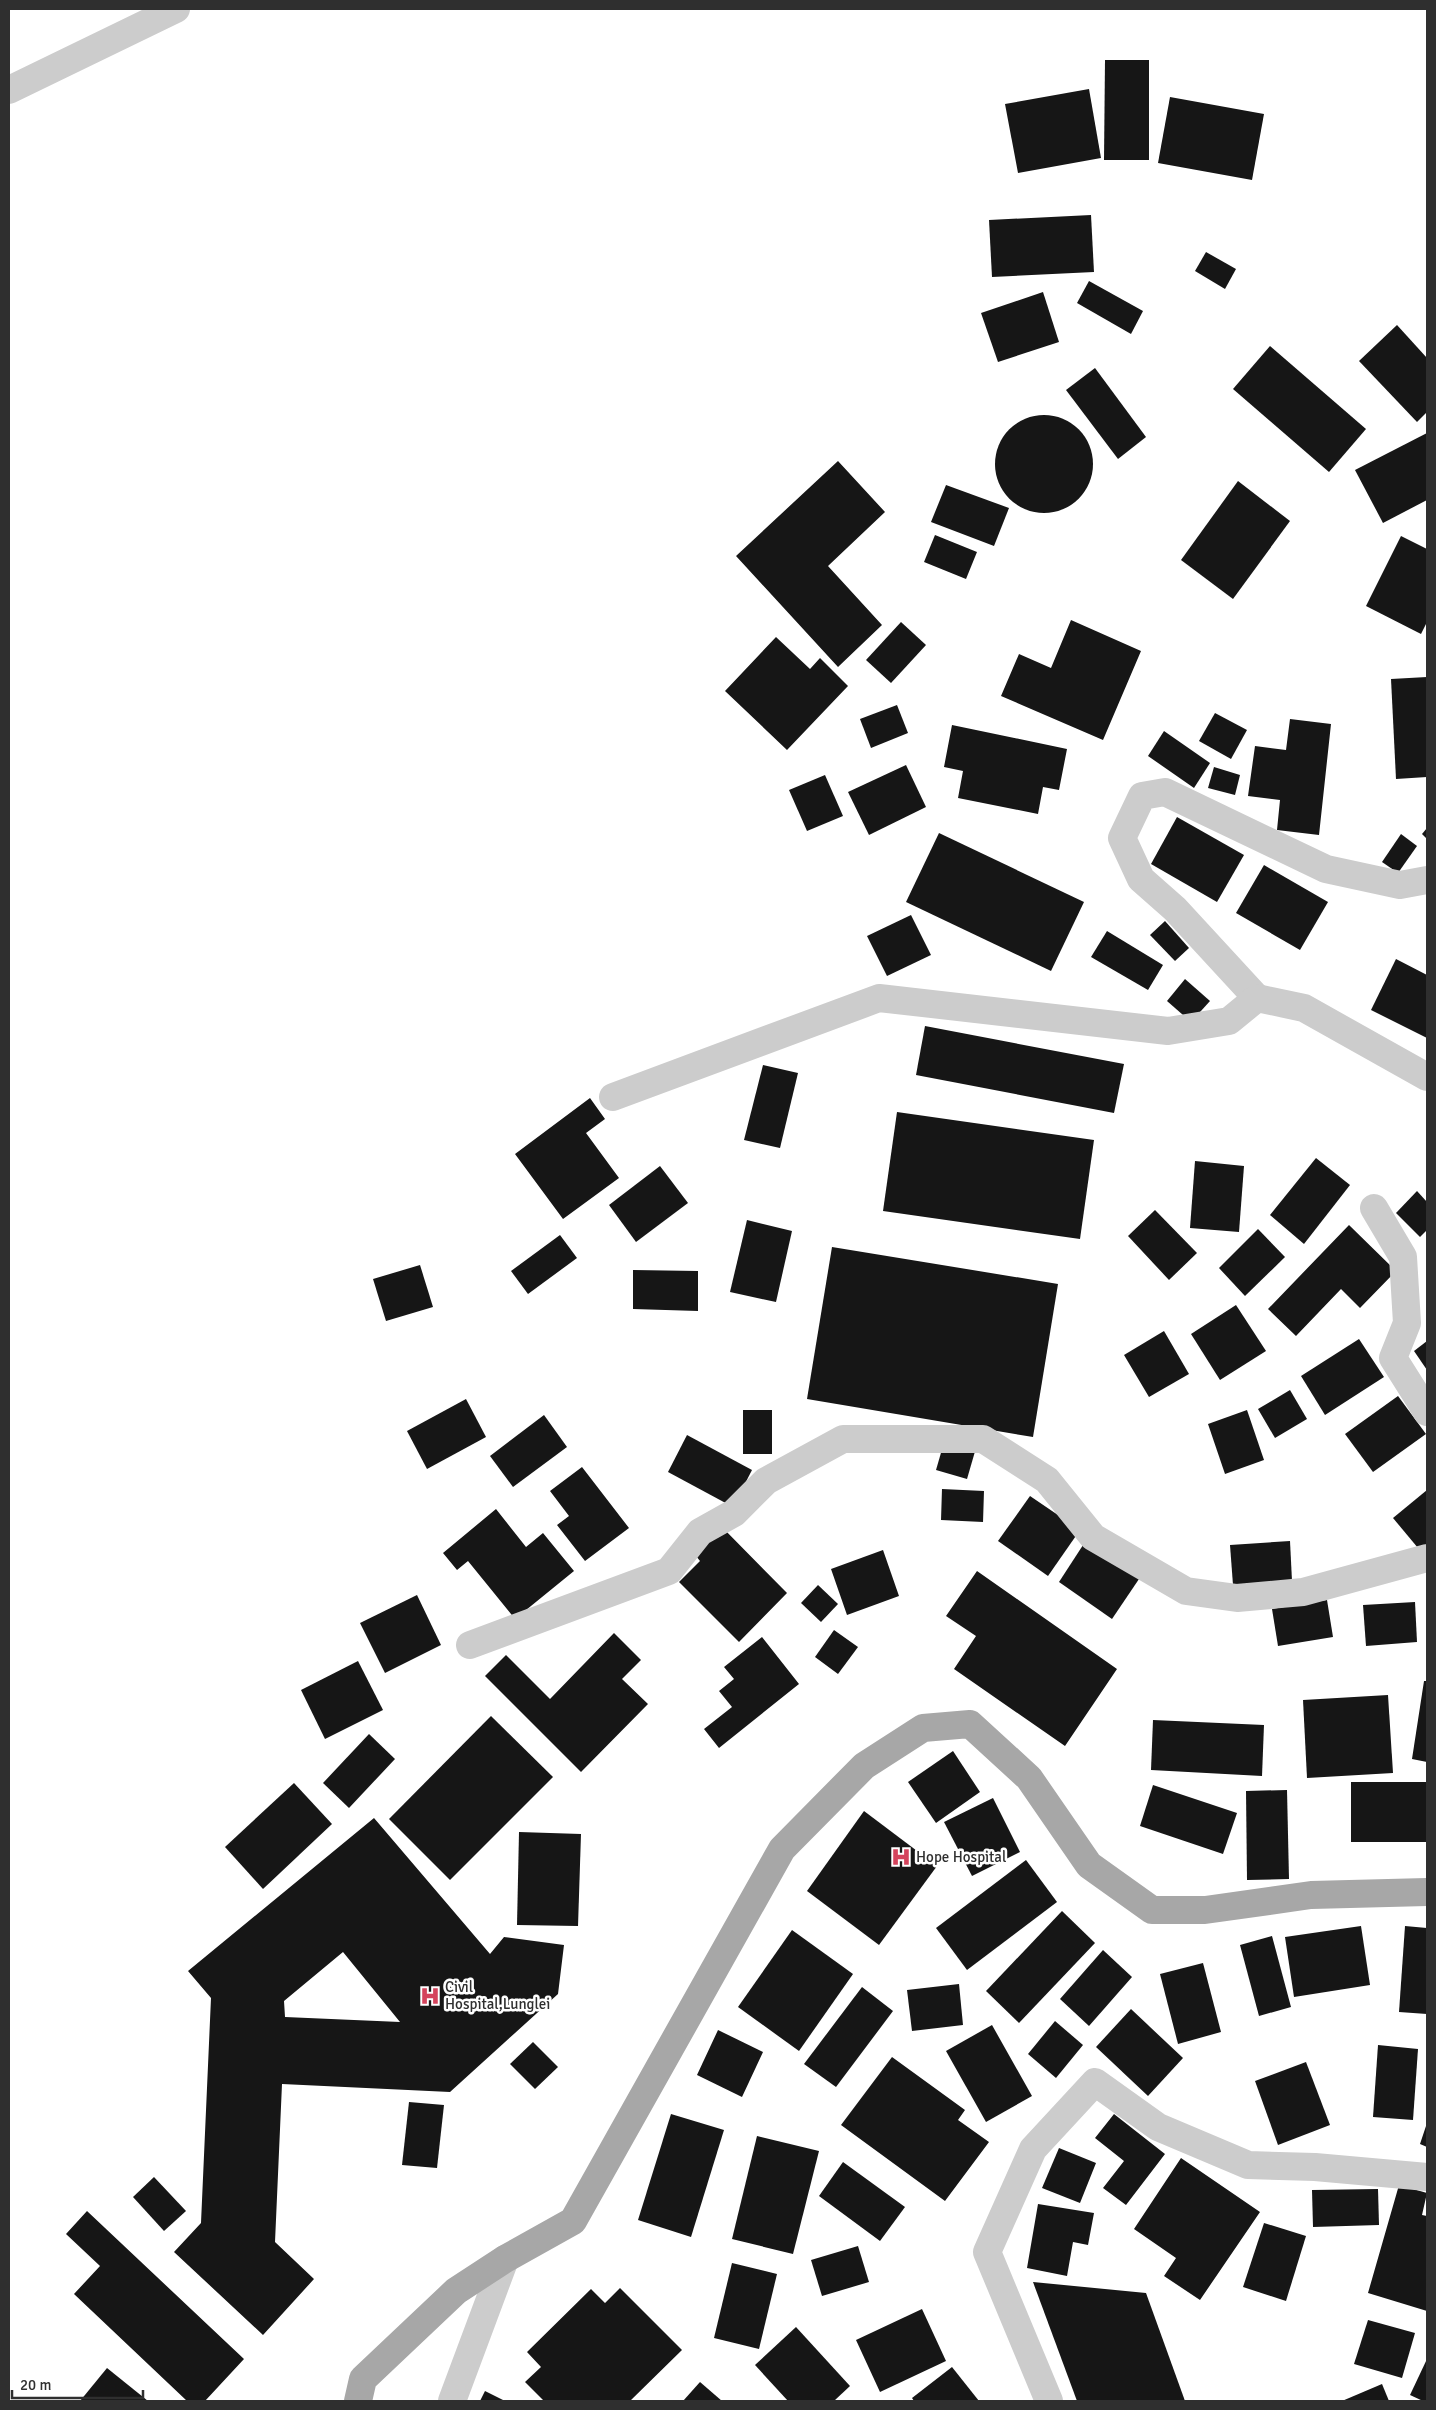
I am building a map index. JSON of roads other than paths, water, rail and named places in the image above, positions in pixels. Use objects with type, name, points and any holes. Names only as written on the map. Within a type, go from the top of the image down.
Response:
[{"type":"main road","points":[[358,2401],[363,2379],[456,2291],[505,2259],[573,2221],[782,1849],[864,1766],[923,1728],[970,1724],[1029,1778],[1089,1865],[1152,1910],[1205,1910],[1311,1894],[1427,1892]]},
{"type":"street","points":[[9,90],[176,9]]},
{"type":"street","points":[[1427,880],[1400,885],[1326,869],[1165,792],[1142,796],[1122,838],[1141,879],[1175,909],[1257,998],[1304,1008],[1427,1077]]},
{"type":"street","points":[[613,1097],[879,998],[1168,1031],[1229,1021],[1257,998]]},
{"type":"street","points":[[1374,1208],[1402,1258],[1406,1323],[1393,1358],[1427,1412]]},
{"type":"street","points":[[470,1645],[669,1571],[700,1532],[734,1513],[766,1481],[843,1439],[983,1439],[1047,1480],[1093,1537],[1186,1591],[1237,1598],[1303,1592],[1427,1558]]},
{"type":"street","points":[[1049,2401],[987,2252],[1033,2149],[1094,2082],[1158,2127],[1248,2165],[1315,2167],[1427,2177]]},
{"type":"street","points":[[452,2401],[505,2259]]},
{"type":"place","name":"Hope Hospital","points":[[901,1857]]},
{"type":"place","name":"Civil Hospital,Lunglei","points":[[430,1996]]}]
